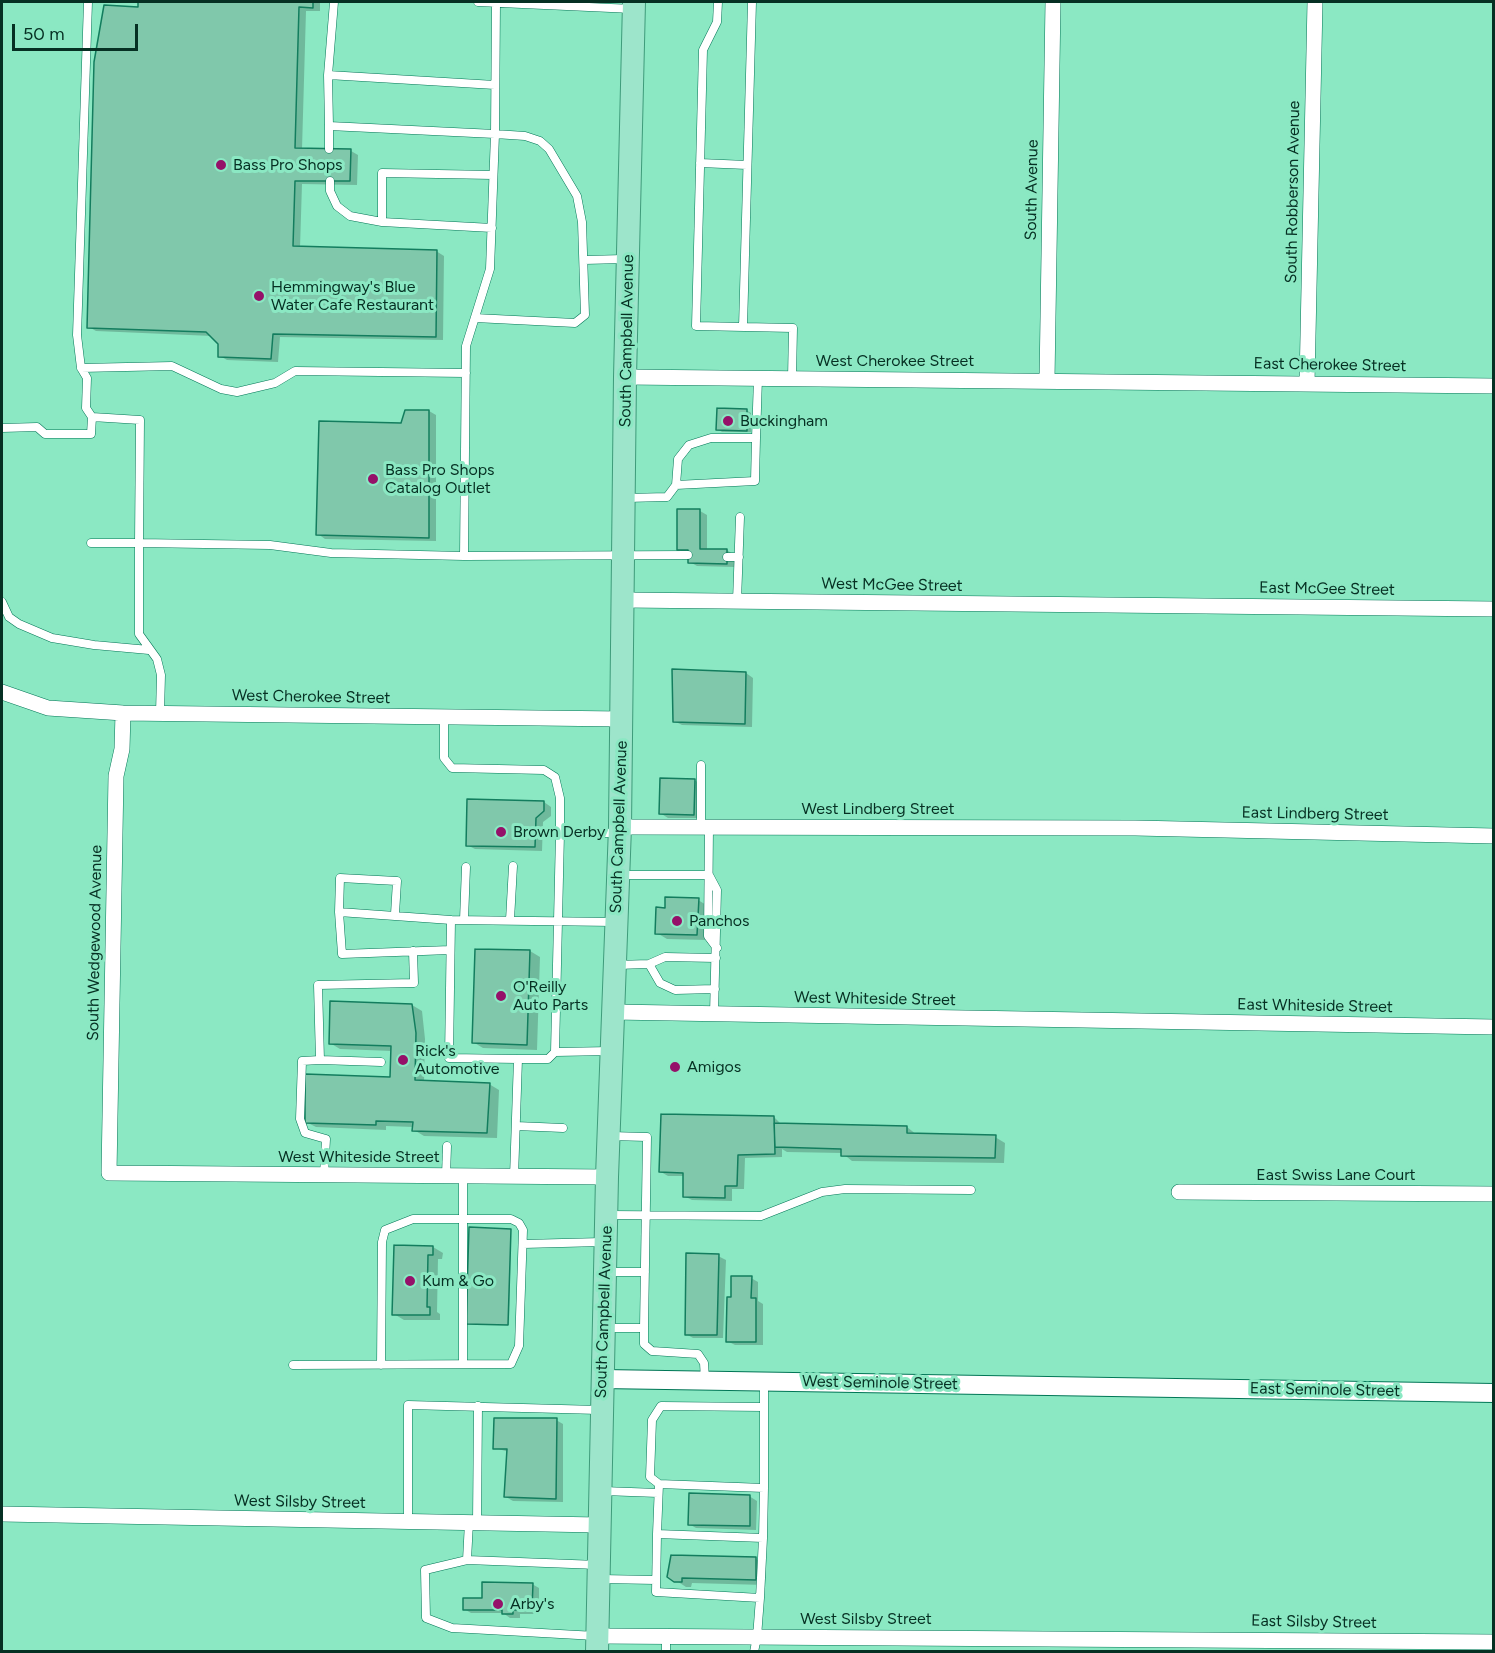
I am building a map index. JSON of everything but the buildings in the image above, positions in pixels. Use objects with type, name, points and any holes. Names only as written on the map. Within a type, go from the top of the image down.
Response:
[{"type":"main road","name":"South Campbell Avenue","points":[[597,1644],[605,1272],[620,830],[625,377],[634,5]]},
{"type":"street","name":"South Avenue","points":[[1047,380],[1053,2]]},
{"type":"street","name":"South Robberson Avenue","points":[[1306,383],[1315,2]]},
{"type":"street","name":"West Cherokee Street","points":[[625,377],[1165,381]]},
{"type":"street","name":"East Cherokee Street","points":[[1165,381],[1494,386]]},
{"type":"street","name":"West McGee Street","points":[[624,600],[1159,605]]},
{"type":"street","name":"East McGee Street","points":[[1159,605],[1494,609]]},
{"type":"street","name":"West Cherokee Street","points":[[2,692],[48,708],[123,713],[622,719]]},
{"type":"street","name":"South Wedgewood Avenue","points":[[109,1173],[116,776],[122,749],[123,713]]},
{"type":"street","name":"West Lindberg Street","points":[[620,830],[705,827],[1135,828]]},
{"type":"street","name":"East Lindberg Street","points":[[1135,828],[1494,836]]},
{"type":"street","name":"West Whiteside Street","points":[[613,1012],[1136,1022]]},
{"type":"street","name":"East Whiteside Street","points":[[1136,1022],[1494,1027]]},
{"type":"street","name":"West Whiteside Street","points":[[109,1173],[608,1177]]},
{"type":"street","name":"East Swiss Lane Court","points":[[1179,1192],[1494,1194]]},
{"type":"street","name":"West Seminole Street","points":[[602,1379],[1157,1386]]},
{"type":"street","name":"East Seminole Street","points":[[1157,1386],[1494,1393]]},
{"type":"street","name":"West Silsby Street","points":[[2,1514],[599,1525]]},
{"type":"street","name":"West Silsby Street","points":[[597,1644],[1135,1638]]},
{"type":"street","name":"East Silsby Street","points":[[1135,1638],[1494,1642]]},
{"type":"lane","points":[[2,428],[37,427],[45,434],[91,434],[92,417],[86,408],[87,378],[81,368],[77,335],[88,2]]},
{"type":"lane","points":[[329,149],[328,75],[334,2]]},
{"type":"lane","points":[[478,2],[634,5]]},
{"type":"lane","points":[[465,556],[466,346],[490,269],[495,134],[496,2]]},
{"type":"lane","points":[[718,2],[717,22],[703,50],[696,326],[793,328],[792,378]]},
{"type":"lane","points":[[743,327],[752,2]]},
{"type":"lane","points":[[328,75],[495,86]]},
{"type":"lane","points":[[329,126],[532,137],[549,149],[581,208],[585,315],[582,320],[575,322],[475,318]]},
{"type":"lane","points":[[700,163],[747,165]]},
{"type":"lane","points":[[382,222],[382,173],[493,175]]},
{"type":"lane","points":[[330,181],[330,191],[337,206],[350,216],[382,222],[492,228]]},
{"type":"lane","points":[[584,260],[628,260]]},
{"type":"lane","points":[[81,368],[172,366],[221,389],[237,392],[275,383],[295,371],[466,373]]},
{"type":"lane","points":[[676,485],[755,481],[759,378]]},
{"type":"lane","points":[[92,417],[140,420],[139,634],[157,659],[161,675],[159,713]]},
{"type":"lane","points":[[625,498],[667,496],[676,485],[678,459],[689,445],[711,438],[756,438]]},
{"type":"lane","points":[[737,601],[740,517]]},
{"type":"lane","points":[[91,543],[270,544],[331,554],[624,557],[688,555]]},
{"type":"lane","points":[[727,556],[739,557]]},
{"type":"lane","points":[[2,602],[9,616],[19,624],[52,638],[149,650]]},
{"type":"lane","points":[[444,717],[444,758],[452,768],[544,770],[555,777],[560,798],[559,921],[555,1052],[548,1059],[449,1058],[451,920]]},
{"type":"lane","points":[[701,765],[709,874],[717,890],[714,1014]]},
{"type":"lane","points":[[560,833],[620,830]]},
{"type":"lane","points":[[510,920],[513,866]]},
{"type":"lane","points":[[464,920],[466,867]]},
{"type":"lane","points":[[618,875],[709,874]]},
{"type":"lane","points":[[395,914],[397,881],[340,878],[339,912],[342,954],[450,950]]},
{"type":"lane","points":[[339,912],[395,914],[451,920],[616,922]]},
{"type":"lane","points":[[320,1060],[318,985],[414,983],[413,951]]},
{"type":"lane","points":[[615,965],[649,964],[665,957],[716,958]]},
{"type":"lane","points":[[649,964],[660,983],[675,990],[715,989]]},
{"type":"lane","points":[[555,1052],[612,1051]]},
{"type":"lane","points":[[514,1177],[518,1059]]},
{"type":"lane","points":[[324,1175],[326,1139],[305,1133],[300,1119],[302,1060],[381,1062]]},
{"type":"lane","points":[[516,1126],[563,1128]]},
{"type":"lane","points":[[609,1136],[647,1137],[644,1344],[652,1351],[698,1354],[704,1363],[705,1380]]},
{"type":"lane","points":[[446,1176],[447,1146]]},
{"type":"lane","points":[[463,1176],[463,1364]]},
{"type":"lane","points":[[607,1215],[760,1216],[822,1192],[845,1189],[970,1190]]},
{"type":"lane","points":[[293,1365],[381,1365],[511,1364],[519,1346],[524,1230],[519,1223],[511,1219],[413,1219],[385,1230],[382,1242],[381,1365]]},
{"type":"lane","points":[[523,1244],[606,1241]]},
{"type":"lane","points":[[605,1272],[645,1272]]},
{"type":"lane","points":[[604,1328],[644,1328]]},
{"type":"lane","points":[[756,1644],[763,1538],[764,1381]]},
{"type":"lane","points":[[408,1521],[408,1404],[602,1410]]},
{"type":"lane","points":[[467,1560],[473,1522],[478,1406]]},
{"type":"lane","points":[[764,1407],[661,1406],[652,1420],[650,1477],[659,1484],[764,1488]]},
{"type":"lane","points":[[659,1484],[656,1592],[760,1598]]},
{"type":"lane","points":[[600,1491],[658,1493]]},
{"type":"lane","points":[[657,1534],[763,1538]]},
{"type":"lane","points":[[597,1644],[452,1628],[426,1618],[425,1570],[467,1560],[598,1572],[656,1580]]},
{"type":"place","name":"Bass Pro Shops","points":[[221,165]]},
{"type":"place","name":"Hemmingway's Blue Water Cafe Restaurant","points":[[259,296]]},
{"type":"place","name":"Buckingham","points":[[728,421]]},
{"type":"place","name":"Bass Pro Shops Catalog Outlet","points":[[373,479]]},
{"type":"place","name":"Brown Derby","points":[[501,832]]},
{"type":"place","name":"Panchos","points":[[677,921]]},
{"type":"place","name":"O'Reilly Auto Parts","points":[[501,996]]},
{"type":"place","name":"Rick's Automotive","points":[[403,1060]]},
{"type":"place","name":"Amigos","points":[[675,1067]]},
{"type":"place","name":"Kum & Go","points":[[410,1281]]},
{"type":"place","name":"Arby's","points":[[498,1604]]}]
